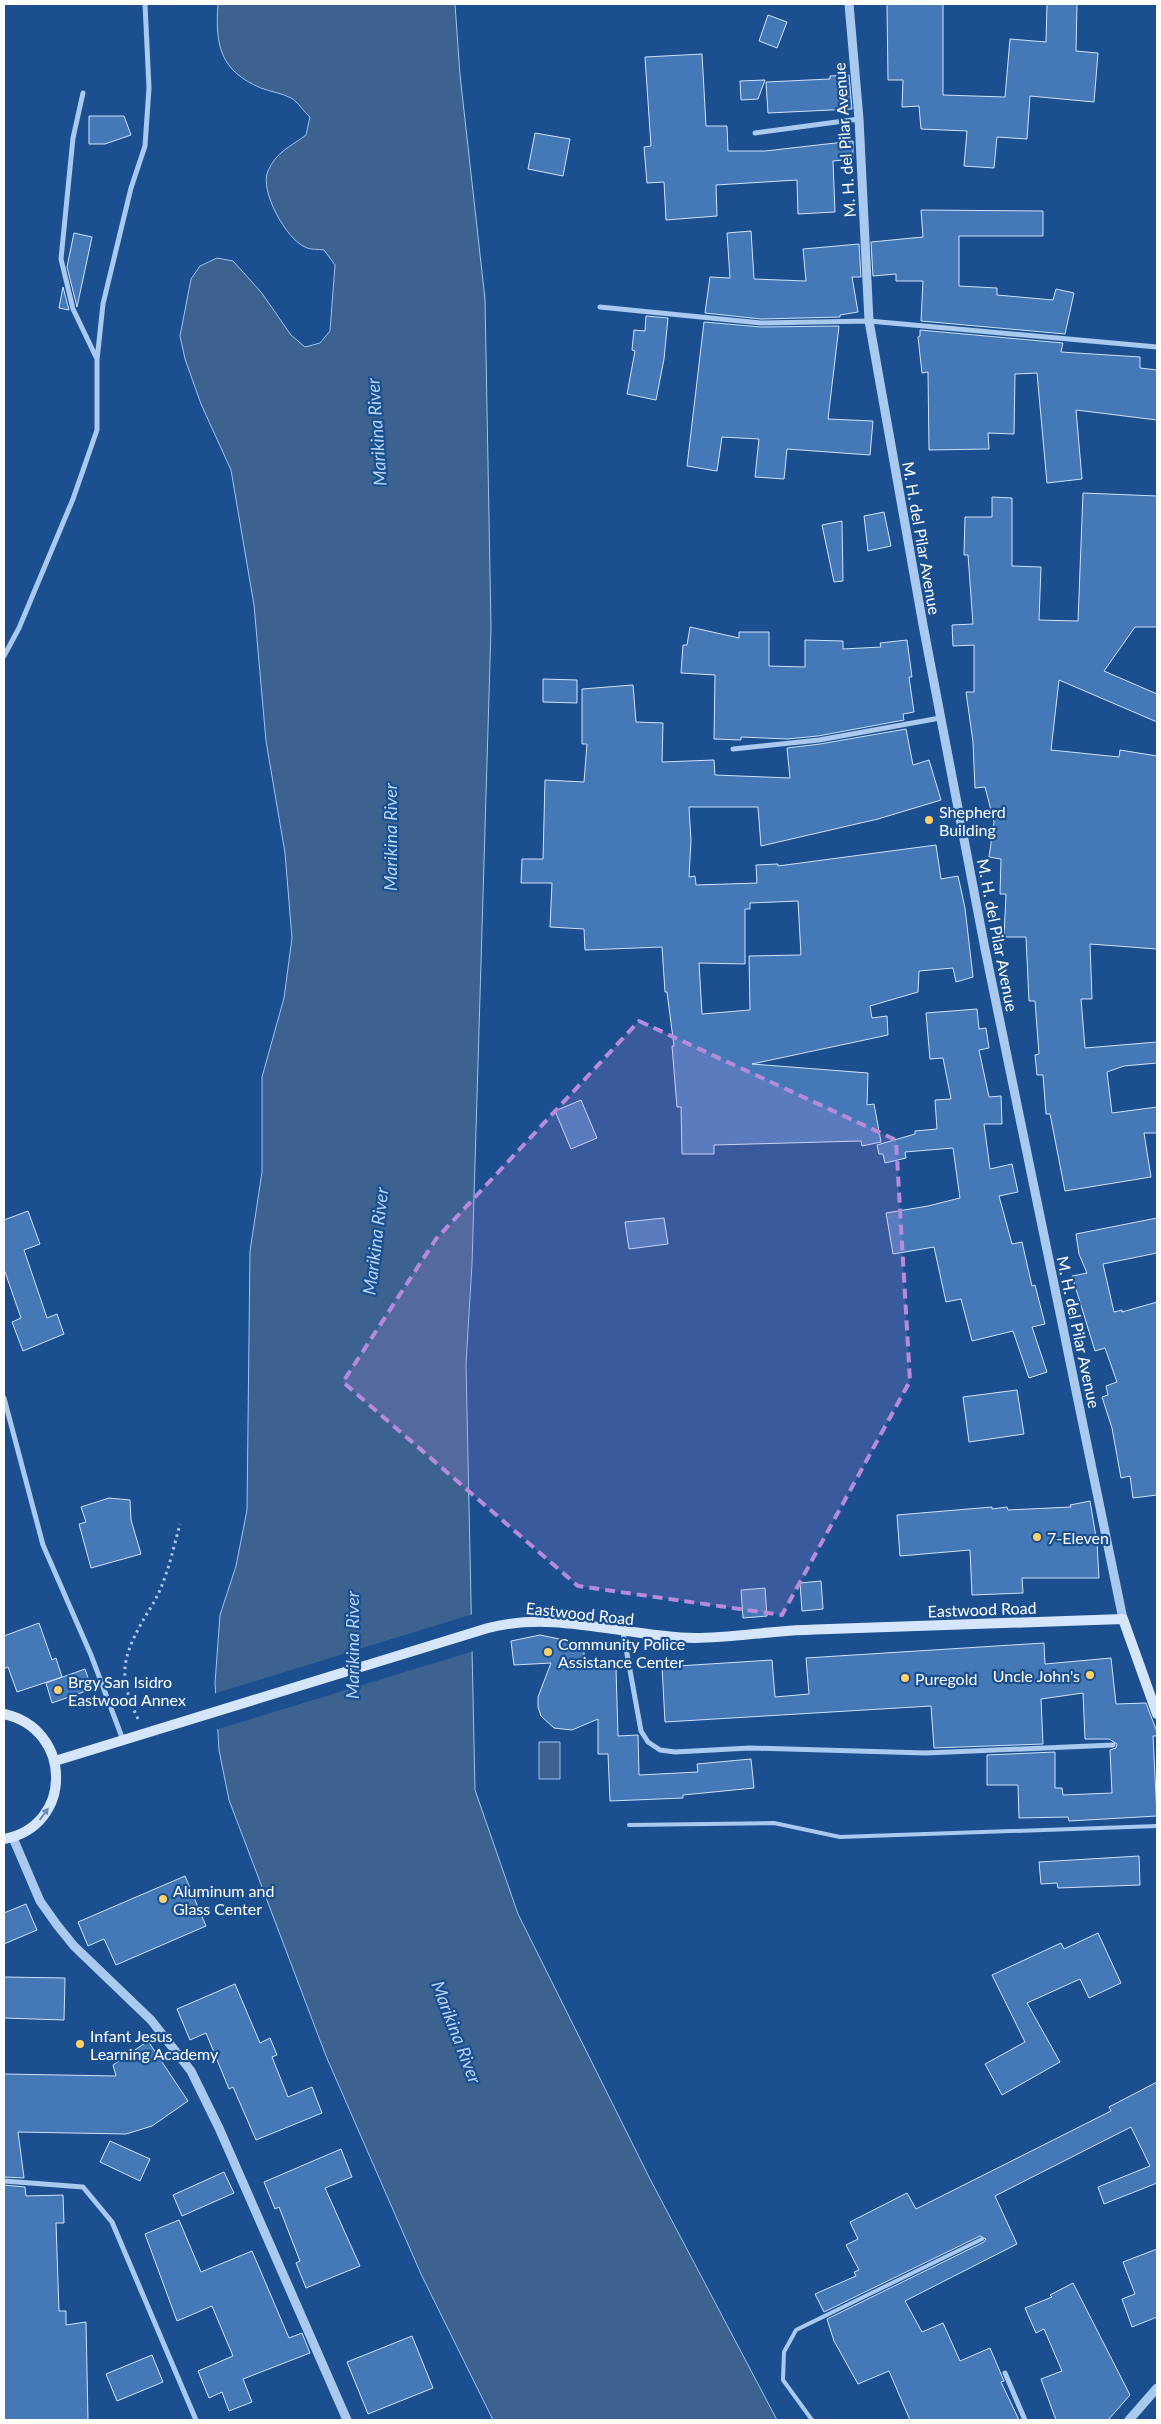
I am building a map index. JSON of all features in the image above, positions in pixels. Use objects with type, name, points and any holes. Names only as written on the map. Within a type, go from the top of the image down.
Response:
[{"type":"main road","name":"Eastwood Road","points":[[55,1761],[488,1628],[522,1621],[538,1620],[623,1632],[696,1638],[801,1630],[1122,1619]]},
{"type":"main road","name":"M. H. del Pilar Avenue","points":[[1122,1619],[1154,1699],[1157,1714]]},
{"type":"main road","points":[[4,1714],[22,1720],[37,1730],[48,1744],[55,1761],[57,1777],[55,1793],[49,1808],[40,1821],[27,1831],[8,1839]]},
{"type":"street","points":[[4,656],[19,628],[73,499],[97,430],[98,360],[103,304],[131,188],[145,146],[149,88],[146,4]]},
{"type":"street","name":"M. H. del Pilar Avenue","points":[[849,4],[859,119],[869,321],[940,718],[1122,1619]]},
{"type":"street","points":[[83,93],[73,138],[61,259],[73,309],[98,360]]},
{"type":"street","points":[[755,133],[859,119]]},
{"type":"street","points":[[600,307],[761,323],[869,321],[1157,347]]},
{"type":"street","points":[[734,749],[819,740],[940,718]]},
{"type":"street","points":[[4,1398],[43,1545],[91,1655],[123,1740]]},
{"type":"street","points":[[623,1632],[641,1732],[648,1742],[660,1750],[675,1752],[750,1748],[926,1753],[1113,1745]]},
{"type":"street","points":[[8,1839],[40,1901],[57,1925],[74,1946],[151,2020],[191,2071],[219,2128],[347,2420]]},
{"type":"street","points":[[4,2181],[83,2187],[112,2222],[196,2420]]},
{"type":"street","points":[[1005,2373],[1025,2420]]},
{"type":"street","points":[[1129,2420],[1157,2388]]},
{"type":"lane","points":[[629,1825],[774,1823],[840,1837],[1157,1826]]},
{"type":"lane","points":[[812,2420],[783,2380],[784,2352],[796,2330],[982,2239]]},
{"type":"path","points":[[144,1733],[128,1696],[123,1674],[140,1626],[159,1592],[170,1562],[180,1524]]},
{"type":"highlighted area","points":[[639,1021],[896,1140],[910,1381],[782,1615],[578,1586],[343,1382],[436,1239]]},
{"type":"water","name":"Marikina River","points":[[218,4],[455,4],[460,75],[485,299],[491,628],[472,1264],[466,1364],[475,1790],[518,1914],[650,2179],[777,2420],[493,2420],[421,2274],[326,2056],[229,1800],[219,1750],[215,1683],[220,1615],[236,1566],[247,1510],[250,1251],[262,1172],[262,1077],[284,998],[292,938],[285,853],[266,741],[254,605],[231,470],[201,404],[185,359],[180,336],[191,279],[200,266],[217,258],[233,261],[261,292],[291,335],[305,347],[320,343],[330,331],[335,265],[324,250],[307,248],[290,234],[276,213],[267,190],[266,179],[271,164],[284,150],[306,135],[310,117],[291,98],[247,81],[229,65],[219,44]]},
{"type":"water","points":[[539,1742],[560,1742],[560,1779],[539,1779]]},
{"type":"pier","points":[[473,1614],[474,1651],[215,1730],[213,1694]]},
{"type":"building","points":[[887,4],[943,4],[943,95],[1005,97],[1010,39],[1046,42],[1047,4],[1077,4],[1076,51],[1098,53],[1094,102],[1030,96],[1027,139],[997,137],[994,168],[964,166],[967,131],[921,129],[919,106],[902,107],[903,80],[888,80]]},
{"type":"building","points":[[768,15],[787,22],[777,48],[759,41]]},
{"type":"building","points":[[702,54],[706,126],[727,126],[728,151],[765,151],[853,141],[853,159],[833,161],[835,212],[798,214],[797,180],[716,185],[717,216],[666,220],[664,182],[647,183],[644,147],[651,146],[645,57]]},
{"type":"building","points":[[849,75],[852,109],[768,113],[766,82],[830,79],[830,76]]},
{"type":"building","points":[[765,80],[758,99],[741,100],[740,81]]},
{"type":"building","points":[[89,116],[124,116],[131,135],[105,144],[89,144]]},
{"type":"building","points":[[535,133],[570,139],[563,176],[528,169]]},
{"type":"building","points":[[921,210],[1043,211],[1043,236],[959,236],[959,286],[997,288],[997,295],[1053,300],[1056,289],[1074,293],[1065,334],[921,321],[923,281],[896,281],[896,274],[873,276],[871,242],[923,237]]},
{"type":"building","points":[[751,231],[754,279],[806,281],[803,249],[859,244],[861,277],[852,277],[858,312],[840,315],[840,317],[761,319],[705,313],[710,277],[730,278],[727,233]]},
{"type":"building","points":[[74,233],[92,237],[77,307],[67,267]]},
{"type":"building","points":[[63,287],[69,310],[59,308]]},
{"type":"building","points":[[646,316],[668,318],[664,359],[656,400],[627,394],[635,351],[632,350],[634,330],[645,331]]},
{"type":"building","points":[[704,322],[761,327],[839,326],[828,419],[873,421],[870,455],[787,449],[784,479],[755,477],[759,439],[722,437],[717,471],[687,466]]},
{"type":"building","points":[[920,330],[1063,343],[1061,352],[1140,357],[1140,368],[1157,370],[1157,420],[1076,410],[1082,479],[1047,483],[1037,373],[1015,374],[1014,434],[988,433],[989,449],[929,450],[928,372],[922,373],[918,337],[920,336]]},
{"type":"building","points":[[1083,493],[1157,496],[1157,627],[1135,627],[1104,671],[1157,694],[1157,722],[1059,680],[1051,750],[1119,757],[1120,750],[1157,756],[1157,949],[1090,944],[1092,999],[1081,999],[1085,1048],[1157,1042],[1157,1063],[1124,1066],[1107,1072],[1112,1113],[1157,1107],[1157,1133],[1144,1133],[1151,1177],[1065,1191],[1050,1114],[1046,1114],[1043,1075],[1037,1075],[1035,1055],[1039,1054],[1035,1001],[1029,1001],[1026,937],[1004,937],[1006,894],[1000,894],[1001,859],[989,857],[994,822],[985,787],[975,788],[973,742],[966,692],[974,692],[974,645],[953,646],[952,625],[973,624],[968,555],[964,555],[965,517],[992,517],[992,497],[1012,498],[1012,566],[1041,567],[1039,620],[1078,621]]},
{"type":"building","points":[[884,512],[891,546],[868,551],[864,516]]},
{"type":"building","points":[[842,521],[843,581],[834,582],[822,525]]},
{"type":"building","points":[[690,627],[739,638],[739,632],[769,632],[769,666],[805,667],[805,640],[843,641],[843,649],[881,647],[880,643],[907,640],[912,677],[909,677],[914,712],[903,714],[904,720],[818,736],[787,739],[741,737],[741,740],[714,739],[715,675],[681,673],[683,645],[687,645]]},
{"type":"building","points":[[543,679],[577,680],[577,703],[543,702]]},
{"type":"building","points":[[633,685],[636,722],[663,723],[662,762],[714,760],[715,775],[790,778],[787,748],[906,729],[913,765],[929,760],[941,800],[878,819],[761,846],[758,807],[689,807],[691,841],[689,877],[695,876],[696,885],[757,883],[756,865],[778,864],[778,866],[936,845],[941,879],[958,876],[965,908],[973,977],[956,982],[953,968],[919,971],[918,992],[870,1006],[872,1018],[887,1016],[888,1035],[752,1064],[868,1073],[867,1105],[874,1104],[881,1142],[862,1146],[861,1141],[714,1145],[714,1154],[682,1154],[681,1107],[677,1107],[672,1046],[674,1046],[667,992],[665,992],[662,947],[585,950],[584,929],[550,927],[552,883],[521,883],[522,859],[543,859],[545,780],[584,782],[587,744],[582,744],[582,689]],"holes":[[[798,901],[801,955],[749,956],[750,1010],[702,1014],[699,963],[745,964],[745,909],[750,909],[750,903]]]},
{"type":"building","points":[[977,1009],[979,1029],[986,1028],[989,1048],[979,1050],[989,1097],[1001,1096],[1002,1124],[984,1124],[990,1169],[1012,1164],[1018,1192],[999,1196],[1012,1244],[1022,1242],[1032,1286],[1035,1285],[1045,1324],[1032,1327],[1047,1372],[1029,1378],[1013,1331],[972,1341],[961,1299],[946,1302],[934,1247],[893,1254],[886,1213],[960,1198],[953,1148],[905,1152],[906,1158],[885,1163],[883,1154],[879,1154],[877,1145],[915,1134],[915,1131],[937,1129],[935,1100],[951,1099],[943,1058],[930,1059],[926,1013]]},
{"type":"building","points":[[581,1100],[597,1138],[571,1149],[555,1111]]},
{"type":"building","points":[[28,1211],[40,1244],[24,1250],[47,1318],[57,1314],[64,1334],[23,1351],[12,1322],[21,1318],[4,1269],[4,1220]]},
{"type":"building","points":[[664,1218],[668,1244],[629,1249],[625,1222]]},
{"type":"building","points":[[1157,1218],[1157,1253],[1103,1264],[1114,1312],[1122,1310],[1122,1312],[1157,1302],[1157,1495],[1133,1498],[1130,1476],[1121,1478],[1112,1428],[1102,1397],[1108,1395],[1106,1386],[1117,1382],[1105,1348],[1095,1351],[1072,1276],[1087,1273],[1079,1254],[1076,1234]]},
{"type":"building","points":[[1017,1390],[1024,1434],[969,1442],[963,1397]]},
{"type":"building","points":[[109,1498],[130,1500],[131,1520],[141,1554],[91,1568],[79,1524],[86,1522],[81,1507]]},
{"type":"building","points":[[1090,1501],[1097,1543],[1099,1578],[1022,1578],[1023,1593],[972,1595],[970,1550],[900,1556],[897,1515],[992,1507],[992,1509],[1007,1507],[1008,1510],[1071,1507],[1070,1505]]},
{"type":"building","points":[[821,1581],[823,1609],[802,1611],[800,1583]]},
{"type":"building","points":[[765,1588],[767,1616],[743,1618],[741,1590]]},
{"type":"building","points":[[39,1623],[52,1660],[56,1658],[62,1677],[17,1692],[8,1667],[4,1669],[4,1636]]},
{"type":"building","points":[[540,1635],[584,1644],[584,1668],[616,1668],[618,1736],[638,1735],[639,1775],[698,1772],[697,1764],[751,1759],[754,1788],[683,1795],[683,1798],[610,1801],[608,1754],[598,1754],[598,1719],[572,1730],[554,1728],[541,1716],[538,1707],[538,1697],[551,1663],[514,1665],[511,1641]]},
{"type":"building","points":[[1044,1643],[1045,1664],[1111,1658],[1116,1704],[1146,1703],[1157,1732],[1157,1736],[1153,1736],[1157,1816],[1069,1821],[1068,1817],[1019,1818],[1018,1785],[987,1785],[987,1755],[1055,1752],[1055,1788],[1062,1788],[1063,1795],[1112,1793],[1110,1750],[1116,1748],[1117,1744],[1109,1739],[1085,1739],[1083,1693],[1041,1699],[1043,1744],[934,1748],[931,1706],[665,1722],[662,1667],[772,1660],[775,1697],[809,1694],[806,1658]]},
{"type":"building","points":[[85,1669],[92,1689],[52,1703],[46,1683]]},
{"type":"building","points":[[1139,1856],[1140,1885],[1058,1888],[1057,1883],[1041,1884],[1039,1862]]},
{"type":"building","name":"Aluminum and Glass Center","points":[[185,1876],[206,1926],[116,1965],[104,1939],[88,1946],[78,1922]]},
{"type":"building","points":[[26,1904],[37,1930],[4,1944],[4,1913]]},
{"type":"building","points":[[1098,1933],[1121,1983],[1089,1998],[1080,1979],[1027,2003],[1060,2062],[1002,2095],[985,2064],[1025,2042],[992,1975],[1061,1943],[1064,1949]]},
{"type":"building","points":[[4,1977],[65,1978],[64,2020],[4,2018]]},
{"type":"building","points":[[235,1984],[260,2043],[270,2038],[277,2055],[272,2057],[288,2097],[312,2087],[322,2113],[256,2140],[233,2087],[229,2089],[206,2033],[190,2040],[177,2009]]},
{"type":"building","points":[[148,2041],[188,2101],[152,2126],[126,2134],[18,2132],[24,2178],[4,2177],[4,2074],[116,2076],[113,2065]]},
{"type":"building","points":[[1157,2082],[1157,2183],[1104,2204],[1098,2187],[1150,2166],[1131,2127],[995,2196],[1017,2244],[905,2301],[922,2332],[943,2323],[960,2361],[990,2348],[1004,2381],[1001,2382],[1019,2420],[910,2420],[889,2371],[858,2384],[834,2341],[827,2319],[984,2242],[986,2239],[980,2236],[824,2312],[815,2294],[856,2276],[854,2272],[859,2270],[846,2245],[858,2239],[850,2222],[907,2193],[916,2209],[1111,2111],[1109,2107]]},
{"type":"building","points":[[110,2141],[150,2159],[140,2181],[100,2162]]},
{"type":"building","points":[[341,2149],[352,2177],[325,2188],[360,2266],[306,2288],[296,2263],[300,2261],[279,2207],[275,2209],[264,2182]]},
{"type":"building","points":[[224,2172],[234,2193],[182,2216],[173,2195]]},
{"type":"building","points":[[4,2185],[25,2187],[26,2196],[63,2195],[64,2223],[56,2223],[59,2311],[66,2311],[66,2325],[86,2322],[88,2420],[4,2420]]},
{"type":"building","points":[[179,2220],[201,2272],[252,2251],[289,2338],[302,2333],[310,2353],[243,2379],[252,2402],[229,2411],[222,2392],[209,2398],[198,2371],[233,2356],[212,2306],[177,2321],[145,2234]]},
{"type":"building","points":[[1157,2249],[1157,2317],[1132,2327],[1122,2299],[1135,2294],[1123,2262]]},
{"type":"building","points":[[1073,2283],[1130,2395],[1108,2420],[1056,2420],[1041,2379],[1062,2371],[1044,2329],[1036,2333],[1025,2308],[1052,2297],[1050,2295]]},
{"type":"building","points":[[412,2336],[433,2388],[368,2414],[347,2362]]},
{"type":"building","points":[[152,2355],[163,2382],[117,2401],[106,2374]]},
{"type":"place","name":"Shepherd Building","points":[[929,820]]},
{"type":"place","name":"7-Eleven","points":[[1037,1537]]},
{"type":"place","name":"Community Police Assistance Center","points":[[548,1652]]},
{"type":"place","name":"Uncle John's","points":[[1090,1675]]},
{"type":"place","name":"Puregold","points":[[905,1678]]},
{"type":"place","name":"Brgy San Isidro Eastwood Annex","points":[[58,1690]]},
{"type":"place","name":"Aluminum and Glass Center","points":[[163,1899]]},
{"type":"place","name":"Infant Jesus Learning Academy","points":[[80,2044]]}]
